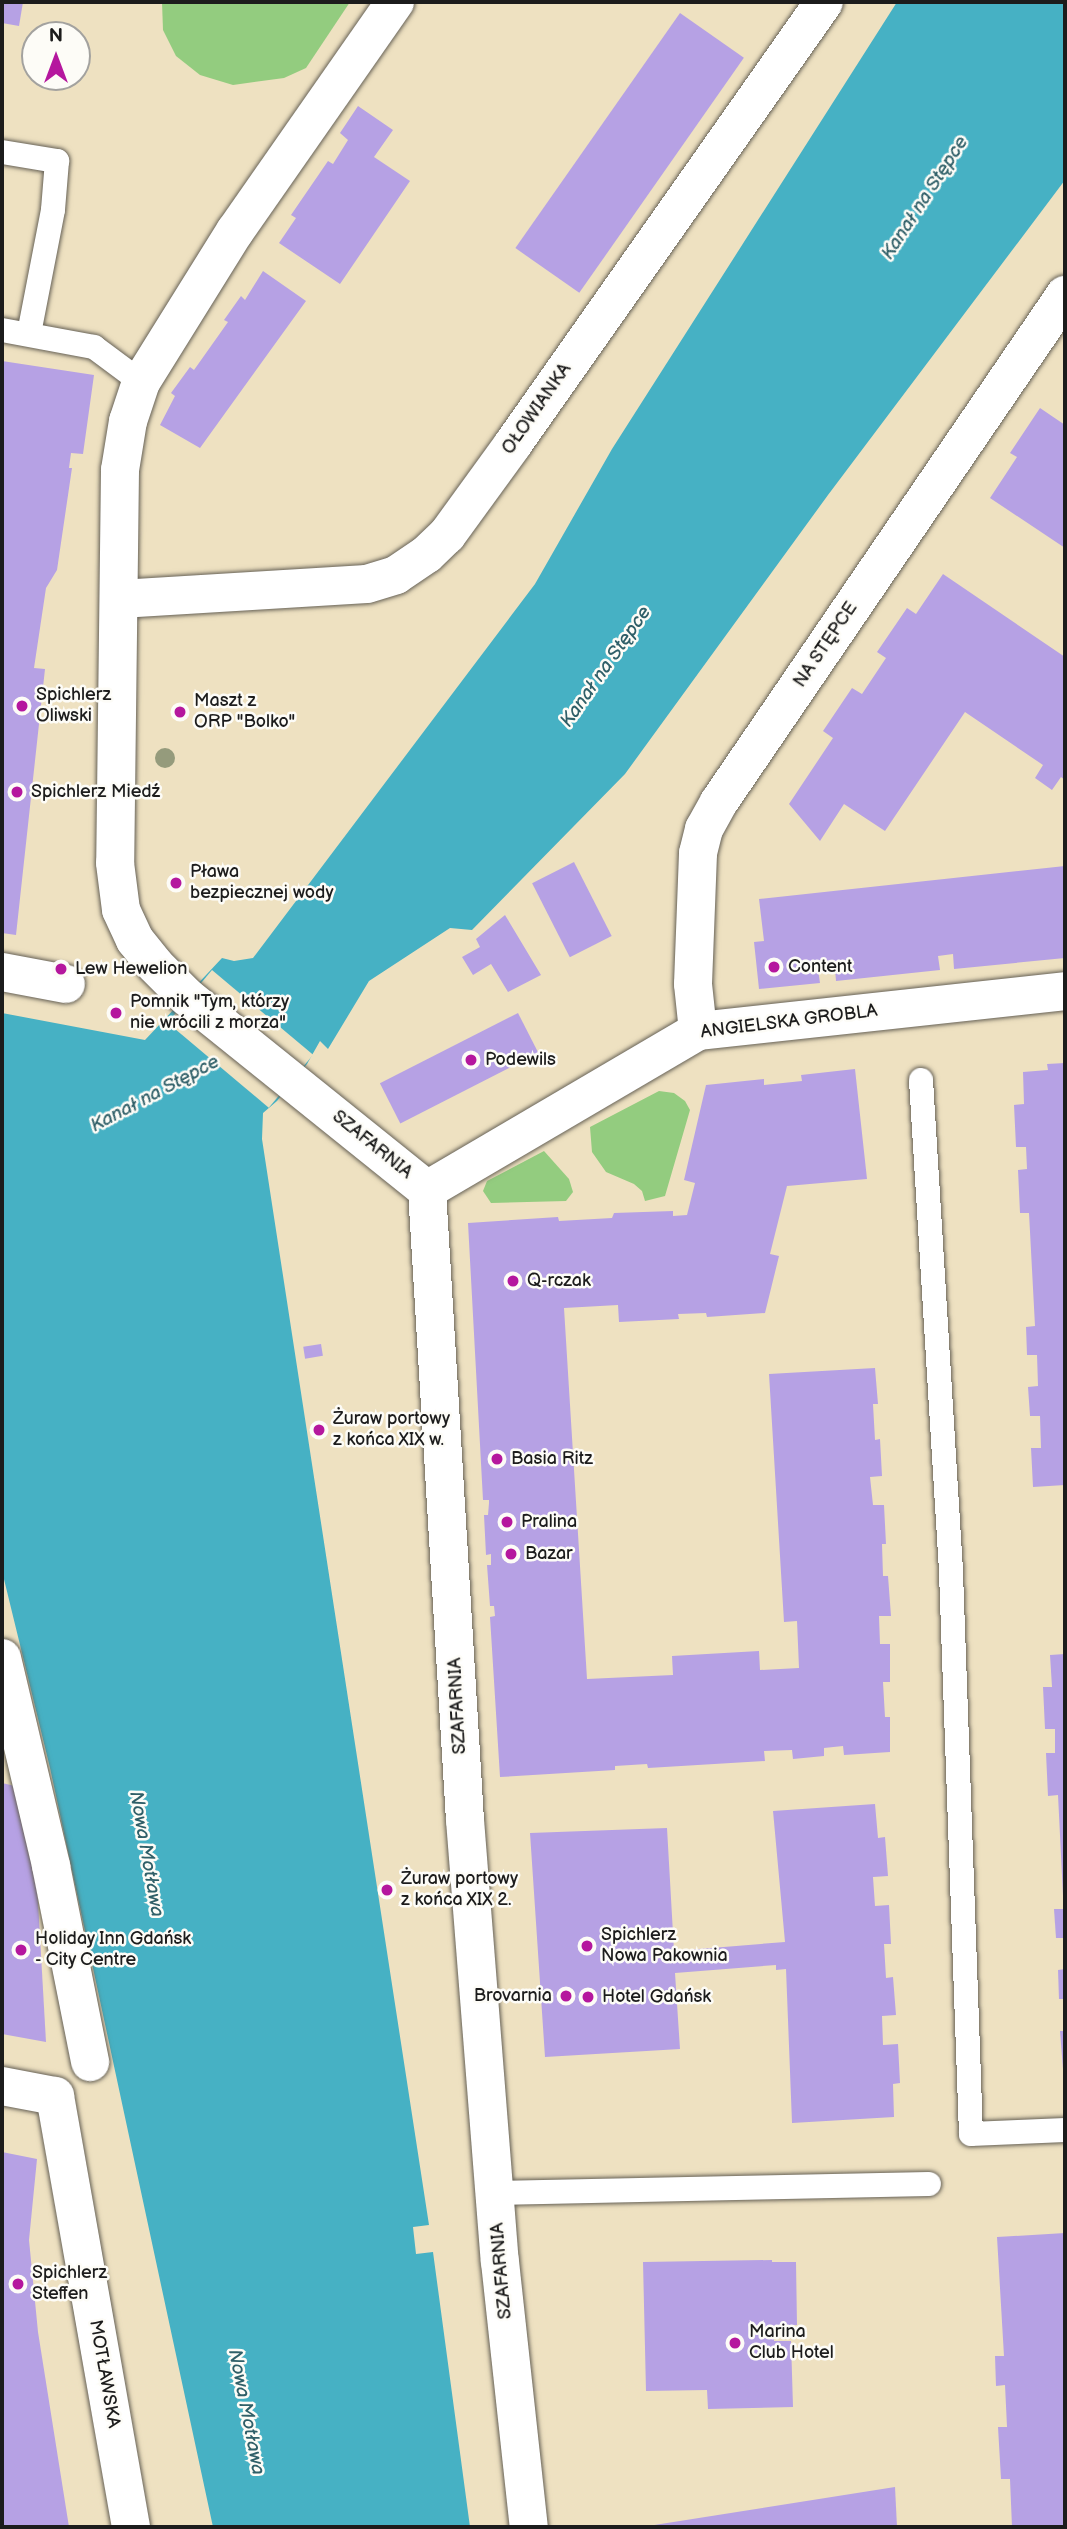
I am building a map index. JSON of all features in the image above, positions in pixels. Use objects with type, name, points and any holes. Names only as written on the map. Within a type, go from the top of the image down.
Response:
[{"type":"street","points":[[120,599],[120,471],[128,421],[141,382],[235,231],[395,2]]},
{"type":"street","name":"OŁOWIANKA","points":[[120,599],[367,584],[396,575],[427,554],[447,535],[506,454],[824,2]]},
{"type":"street","name":"NA STĘPCE","points":[[698,1031],[693,984],[698,853],[704,829],[719,802],[1065,295]]},
{"type":"street","name":"SZAFARNIA","points":[[120,599],[115,863],[121,910],[135,940],[187,997],[427,1190],[465,1821],[495,2193],[529,2527]]},
{"type":"street","points":[[2,972],[53,995],[2,999]]},
{"type":"street","name":"ANGIELSKA GROBLA","points":[[427,1190],[698,1031],[1065,990]]},
{"type":"street","points":[[2,1658],[51,1866],[90,2062]]},
{"type":"street","name":"MOTŁAWSKA","points":[[2,2086],[55,2096],[131,2527]]},
{"type":"lane","points":[[2,152],[57,161],[53,210],[29,334]]},
{"type":"lane","points":[[2,330],[94,347],[141,382]]},
{"type":"lane","points":[[921,1080],[951,1573],[971,2134],[1065,2130]]},
{"type":"lane","points":[[495,2193],[929,2184]]},
{"type":"green space","points":[[162,2],[350,2],[306,68],[284,78],[233,85],[200,75],[176,56],[163,30]]},
{"type":"green space","points":[[659,1091],[674,1093],[685,1101],[690,1110],[665,1196],[645,1201],[642,1191],[634,1184],[606,1172],[592,1152],[590,1127]]},
{"type":"green space","points":[[544,1151],[569,1179],[573,1192],[566,1201],[491,1203],[483,1191],[487,1181]]},
{"type":"water","points":[[897,2],[1065,2],[1065,180],[828,495],[625,774],[472,930],[450,928],[369,981],[328,1049],[320,1041],[307,1064],[277,1101],[263,1113],[262,1139],[429,2225],[413,2227],[416,2254],[433,2252],[470,2527],[213,2527],[50,1768],[2,1571],[2,1013],[145,1040],[222,958],[234,961],[253,958],[535,584],[612,449]]},
{"type":"pier","points":[[212,970],[313,1055],[269,1108],[168,1023]]},
{"type":"building","points":[[2,2],[23,2],[19,26],[2,23]]},
{"type":"building","points":[[680,13],[744,58],[579,293],[515,248]]},
{"type":"building","points":[[358,106],[393,130],[374,157],[410,181],[340,284],[279,243],[296,218],[291,215],[328,161],[333,164],[348,140],[340,133]]},
{"type":"building","points":[[263,271],[306,301],[200,448],[160,425],[175,396],[171,393],[190,367],[194,370],[228,322],[224,320],[241,296],[245,300]]},
{"type":"building","points":[[2,361],[94,375],[83,454],[71,453],[69,468],[72,468],[57,570],[46,588],[34,668],[45,669],[16,935],[2,933]]},
{"type":"building","points":[[1040,408],[1065,425],[1065,548],[990,498],[1017,457],[1010,453]]},
{"type":"building","points":[[943,574],[1065,657],[1065,780],[1061,777],[1052,790],[1035,778],[1043,765],[965,712],[885,831],[844,804],[820,841],[789,804],[833,738],[823,731],[852,688],[862,694],[886,658],[877,652],[907,608],[916,614]]},
{"type":"building","points":[[574,862],[612,936],[570,957],[532,883]]},
{"type":"building","points":[[1065,866],[1065,958],[954,969],[953,954],[938,956],[940,970],[836,981],[835,969],[818,969],[820,983],[759,989],[754,942],[764,941],[759,899]]},
{"type":"building","points":[[505,915],[541,975],[508,992],[491,964],[473,975],[462,957],[480,947],[476,939]]},
{"type":"building","points":[[518,1013],[538,1053],[400,1123],[380,1083]]},
{"type":"building","points":[[1065,1063],[1065,1485],[1033,1487],[1031,1448],[1041,1448],[1040,1416],[1030,1416],[1028,1387],[1038,1386],[1037,1355],[1027,1355],[1026,1327],[1035,1326],[1029,1213],[1020,1213],[1018,1170],[1027,1169],[1026,1147],[1016,1147],[1014,1105],[1024,1104],[1023,1072],[1048,1070],[1047,1064]]},
{"type":"building","points":[[855,1069],[867,1179],[787,1186],[770,1254],[779,1256],[765,1313],[707,1317],[706,1313],[678,1314],[679,1319],[619,1322],[618,1305],[564,1308],[587,1679],[673,1675],[672,1656],[759,1651],[760,1670],[799,1668],[797,1621],[784,1622],[769,1374],[875,1368],[878,1404],[873,1404],[875,1440],[880,1439],[882,1476],[870,1477],[873,1505],[884,1505],[886,1544],[882,1544],[883,1576],[888,1576],[891,1616],[879,1616],[880,1644],[890,1644],[890,1682],[883,1682],[885,1717],[890,1717],[890,1752],[844,1755],[843,1746],[824,1748],[824,1756],[793,1759],[792,1750],[764,1751],[765,1761],[648,1768],[647,1764],[615,1766],[615,1770],[500,1777],[490,1617],[495,1616],[494,1606],[490,1606],[487,1565],[491,1565],[491,1554],[486,1555],[484,1515],[488,1515],[489,1500],[483,1500],[468,1223],[558,1217],[559,1221],[612,1218],[614,1213],[673,1211],[673,1216],[687,1215],[695,1183],[684,1180],[706,1085],[764,1079],[764,1085],[802,1081],[801,1075]]},
{"type":"building","points":[[321,1344],[323,1356],[305,1359],[303,1347]]},
{"type":"building","points":[[1065,1654],[1063,1896],[1058,1795],[1048,1796],[1046,1753],[1055,1753],[1055,1729],[1045,1729],[1043,1687],[1052,1687],[1050,1655]]},
{"type":"building","name":"Holiday Inn Gdańsk - City Centre","points":[[2,1783],[15,1786],[36,1867],[46,2042],[2,2034]]},
{"type":"building","points":[[875,1804],[878,1838],[885,1837],[888,1876],[873,1877],[875,1906],[889,1905],[891,1944],[884,1944],[886,1978],[893,1977],[896,2015],[882,2016],[883,2045],[898,2044],[900,2083],[893,2084],[894,2117],[792,2123],[786,1969],[776,1970],[776,1965],[675,1973],[680,2049],[545,2057],[530,1833],[667,1828],[674,1951],[785,1942],[773,1811]]},
{"type":"building","points":[[1054,1909],[1065,1909],[1065,1938],[1056,1938]]},
{"type":"building","points":[[1065,1969],[1065,1999],[1059,1999],[1058,1970]]},
{"type":"building","points":[[1060,2031],[1065,2031],[1065,2069],[1063,2069]]},
{"type":"building","points":[[2,2152],[37,2159],[29,2240],[38,2332],[69,2527],[2,2527]]},
{"type":"building","points":[[1065,2233],[1065,2527],[1012,2527],[1010,2479],[1001,2479],[998,2427],[1007,2427],[1005,2385],[996,2386],[995,2356],[1004,2356],[997,2237]]},
{"type":"building","points":[[643,2262],[796,2262],[797,2325],[774,2326],[774,2341],[791,2341],[793,2407],[708,2409],[707,2390],[646,2391]]},
{"type":"building","points":[[895,2487],[897,2527],[648,2527],[648,2526]]},
{"type":"place","name":"Spichlerz Oliwski","points":[[22,706]]},
{"type":"place","name":"Maszt z ORP \"Bolko\"","points":[[180,712]]},
{"type":"place","name":"Spichlerz Miedź","points":[[17,792]]},
{"type":"place","name":"Pława bezpiecznej wody","points":[[176,883]]},
{"type":"place","name":"Content","points":[[774,967]]},
{"type":"place","name":"Lew Hewelion","points":[[61,969]]},
{"type":"place","name":"Pomnik \"Tym, którzy nie wrócili z morza\"","points":[[116,1013]]},
{"type":"place","name":"Podewils","points":[[471,1060]]},
{"type":"place","name":"Q-rczak","points":[[513,1281]]},
{"type":"place","name":"Żuraw portowy z końca XIX w.","points":[[319,1430]]},
{"type":"place","name":"Basia Ritz","points":[[497,1459]]},
{"type":"place","name":"Pralina","points":[[507,1522]]},
{"type":"place","name":"Bazar","points":[[511,1554]]},
{"type":"place","name":"Żuraw portowy z końca XIX 2.","points":[[387,1890]]},
{"type":"place","name":"Spichlerz Nowa Pakownia","points":[[587,1946]]},
{"type":"place","name":"Holiday Inn Gdańsk - City Centre","points":[[21,1950]]},
{"type":"place","name":"Brovarnia","points":[[566,1996]]},
{"type":"place","name":"Hotel Gdańsk","points":[[588,1997]]},
{"type":"place","name":"Spichlerz Steffen","points":[[18,2284]]},
{"type":"place","name":"Marina Club Hotel","points":[[735,2343]]},
{"type":"water label","name":"Kanał na Stępce","points":[[925,198]]},
{"type":"water label","name":"Kanał na Stępce","points":[[606,667]]},
{"type":"water label","name":"Kanał na Stępce","points":[[155,1094]]},
{"type":"water label","name":"Nowa Motława","points":[[146,1854]]},
{"type":"water label","name":"Nowa Motława","points":[[246,2412]]}]
